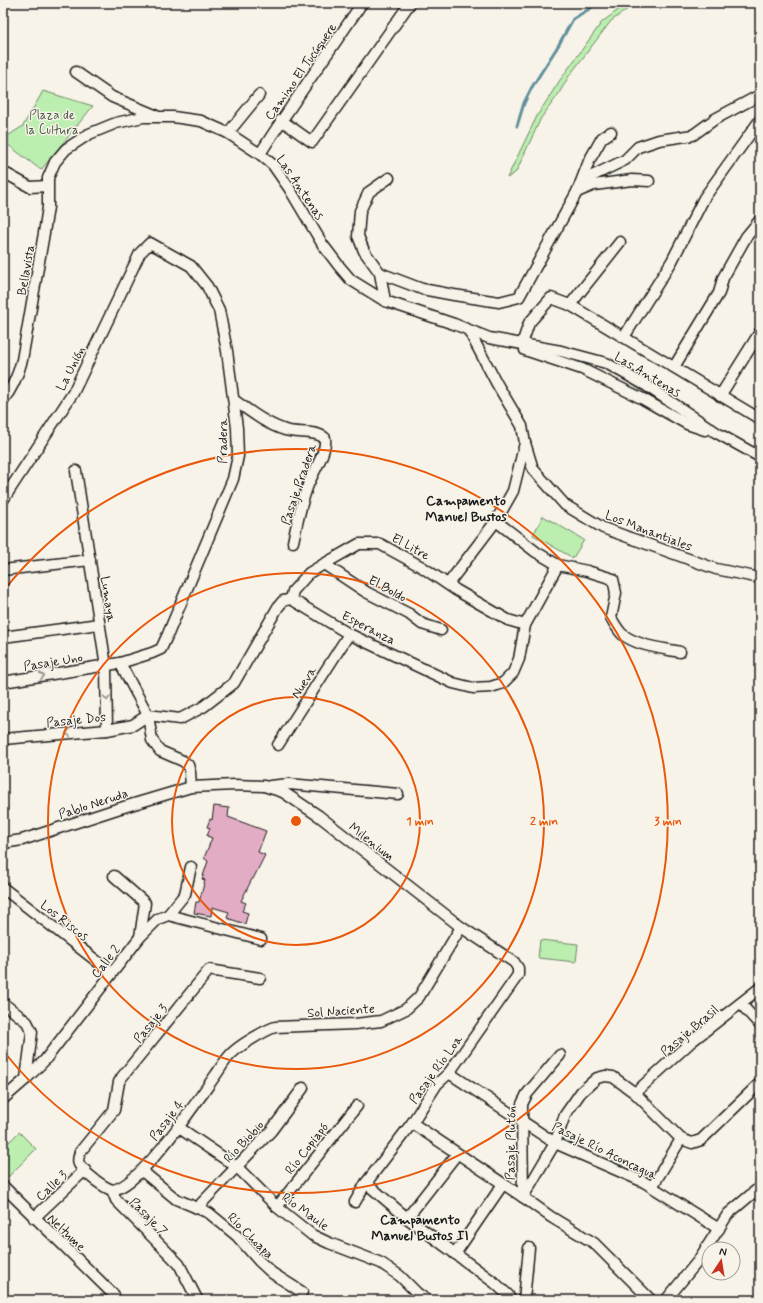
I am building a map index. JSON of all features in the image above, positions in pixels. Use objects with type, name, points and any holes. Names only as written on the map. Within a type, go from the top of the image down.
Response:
[{"type":"street","name":"Camino El Tucúquere","points":[[260,154],[281,120],[328,55],[362,3]]},
{"type":"street","points":[[281,120],[312,142],[410,3]]},
{"type":"street","points":[[76,72],[112,97],[159,117]]},
{"type":"street","points":[[228,133],[259,95]]},
{"type":"street","points":[[577,192],[590,177],[625,160],[638,147],[659,140],[693,135],[715,119],[760,95]]},
{"type":"street","name":"Las Antenas","points":[[47,186],[48,178],[55,162],[66,149],[89,134],[116,123],[143,117],[173,117],[201,121],[228,133],[260,154],[273,165],[289,188],[323,245],[351,280],[385,302],[454,324],[469,331],[582,369],[643,399],[688,424],[717,433]]},
{"type":"street","points":[[624,337],[672,261],[704,198],[760,120]]},
{"type":"street","points":[[380,273],[422,289],[454,295],[499,302],[519,297],[577,192],[589,161],[602,138],[611,132]]},
{"type":"street","points":[[3,172],[30,187],[47,186]]},
{"type":"street","points":[[385,302],[380,273],[364,251],[358,236],[360,211],[369,192],[389,178]]},
{"type":"street","points":[[577,192],[594,185],[632,180],[649,182]]},
{"type":"street","name":"Bellavista","points":[[3,400],[18,378],[22,360],[48,207],[47,186]]},
{"type":"street","points":[[674,367],[719,293],[723,278],[742,244],[760,220]]},
{"type":"street","points":[[570,305],[620,242]]},
{"type":"street","name":"Pradera","points":[[106,666],[120,663],[161,649],[233,479],[238,456],[234,400],[219,310],[207,286],[191,266],[150,243]]},
{"type":"street","name":"La Unión","points":[[3,500],[73,393],[140,253],[150,243]]},
{"type":"street","points":[[522,344],[529,323],[552,298],[570,305],[760,419]]},
{"type":"street","name":"Los Manantiales","points":[[469,331],[522,426],[525,443],[533,469],[565,505],[603,528],[716,569],[760,578]]},
{"type":"street","points":[[720,396],[760,332]]},
{"type":"street","name":"Las Antenas","points":[[489,338],[561,352],[606,363],[647,386],[717,433],[760,457]]},
{"type":"street","name":"Pasaje Pradera","points":[[234,400],[269,424],[287,431],[319,435],[325,438],[325,445],[320,460],[308,485],[300,510],[293,542]]},
{"type":"street","points":[[448,584],[496,521],[513,491],[525,443]]},
{"type":"street","name":"Lumaya","points":[[76,471],[106,666],[107,730]]},
{"type":"street","points":[[496,521],[536,552],[558,565],[586,570],[613,579],[616,594],[611,618],[621,633],[634,641],[680,652]]},
{"type":"street","name":"El Litre","points":[[290,599],[293,591],[309,573],[359,544],[380,544],[422,566],[448,584],[508,620],[525,625]]},
{"type":"street","points":[[3,570],[90,560]]},
{"type":"street","name":"El Boldo","points":[[324,564],[366,592],[409,614],[422,624],[441,630]]},
{"type":"street","name":"Esperanza","points":[[290,599],[303,605],[349,634],[453,683],[473,688],[491,688],[503,683],[513,673],[519,659],[525,625],[558,565]]},
{"type":"street","points":[[148,715],[180,720],[203,707],[234,683],[278,607],[283,601],[290,599]]},
{"type":"street","points":[[3,637],[99,624]]},
{"type":"street","name":"Nueva","points":[[278,744],[349,634]]},
{"type":"street","points":[[120,663],[148,715],[152,740],[160,751],[183,761],[188,765],[191,787]]},
{"type":"street","name":"Pasaje Uno","points":[[3,682],[106,666]]},
{"type":"street","name":"Pasaje Dos","points":[[3,739],[107,730],[133,725],[148,715]]},
{"type":"street","name":"Milenium","points":[[191,787],[235,784],[264,786],[283,792],[319,816],[461,927],[514,962],[518,968]]},
{"type":"street","points":[[264,786],[289,784],[398,794]]},
{"type":"street","name":"Pablo Neruda","points":[[3,843],[22,840],[191,787]]},
{"type":"street","name":"Calle 2","points":[[3,1099],[45,1060],[140,937],[158,919],[168,915],[185,894],[191,868]]},
{"type":"street","points":[[114,876],[145,903],[140,937]]},
{"type":"street","name":"Los Riscos","points":[[3,888],[112,973]]},
{"type":"street","points":[[168,915],[260,939]]},
{"type":"street","name":"Sol Naciente","points":[[231,1054],[266,1030],[275,1027],[381,1022],[406,1009],[419,997],[461,927]]},
{"type":"street","name":"Pasaje Río Loa","points":[[355,1202],[366,1183],[412,1123],[437,1084],[449,1072],[518,976],[518,968]]},
{"type":"street","name":"Pasaje 3","points":[[78,1157],[80,1152],[114,1110],[119,1082],[122,1077],[209,970],[260,978]]},
{"type":"street","name":"Pasaje Brasil","points":[[636,1093],[692,1041],[760,988]]},
{"type":"street","points":[[3,1003],[27,1022],[32,1032],[26,1079]]},
{"type":"street","points":[[740,1004],[760,1026]]},
{"type":"street","name":"Pasaje 4","points":[[112,1190],[118,1190],[142,1170],[178,1127],[231,1054]]},
{"type":"street","name":"Pasaje Plutón","points":[[523,1196],[522,1104],[527,1094],[560,1055]]},
{"type":"street","name":"Pasaje Río Aconcagua","points":[[449,1072],[555,1143],[644,1182],[719,1230]]},
{"type":"street","points":[[523,1196],[555,1143],[565,1115],[581,1092],[597,1078],[605,1076],[613,1077],[636,1093],[681,1138],[692,1143],[702,1140],[760,1083]]},
{"type":"street","name":"Río Biobio","points":[[197,1208],[271,1131],[303,1088]]},
{"type":"street","name":"Río Copiapó","points":[[277,1207],[357,1106]]},
{"type":"street","points":[[412,1123],[502,1184],[523,1196],[551,1217],[594,1243],[651,1300]]},
{"type":"street","name":"Río Maule","points":[[178,1127],[237,1167],[277,1207],[312,1235],[381,1263],[400,1276],[418,1294],[427,1300]]},
{"type":"street","points":[[652,1187],[681,1138]]},
{"type":"street","points":[[408,1218],[457,1154]]},
{"type":"street","name":"Pasaje 7","points":[[78,1157],[79,1164],[104,1187],[112,1190],[116,1200],[179,1264],[197,1299]]},
{"type":"street","name":"Calle 3","points":[[34,1218],[85,1170]]},
{"type":"street","name":"Río Choapa","points":[[142,1170],[176,1199],[209,1213],[237,1236],[259,1262],[272,1273],[302,1292]]},
{"type":"street","points":[[366,1183],[408,1218],[495,1283],[510,1300]]},
{"type":"street","points":[[455,1254],[502,1184]]},
{"type":"street","name":"Neltume","points":[[3,1186],[114,1296]]},
{"type":"street","points":[[666,1300],[698,1261],[728,1214],[760,1187]]},
{"type":"street","points":[[524,1300],[529,1248]]},
{"type":"green space","points":[[626,3],[631,3],[629,8],[611,21],[569,76],[558,95],[541,118],[516,172],[507,178],[537,116],[560,80],[602,22]]},
{"type":"green space","name":"Plaza de la Cultura","points":[[43,91],[93,106],[41,170],[3,141],[3,139],[23,126]]},
{"type":"green space","points":[[543,516],[584,540],[573,558],[533,535]]},
{"type":"green space","points":[[540,940],[578,944],[576,962],[538,958]]},
{"type":"green space","points":[[19,1132],[36,1149],[7,1178],[3,1175],[3,1148]]},
{"type":"building","points":[[214,806],[229,808],[228,817],[266,831],[258,852],[265,855],[241,901],[246,903],[242,911],[248,913],[245,924],[227,918],[229,912],[212,907],[211,916],[194,913],[196,902],[199,902],[205,880],[202,879],[208,861],[204,858],[212,838],[207,836],[210,828],[207,827],[210,819],[212,820]]},
{"type":"waterway","points":[[517,126],[524,103],[532,87],[573,19],[594,6],[596,3]]},
{"type":"district","name":"Campamento Manuel Bustos","points":[[466,508]]},
{"type":"district","name":"Campamento Manuel Bustos II","points":[[420,1228]]}]
